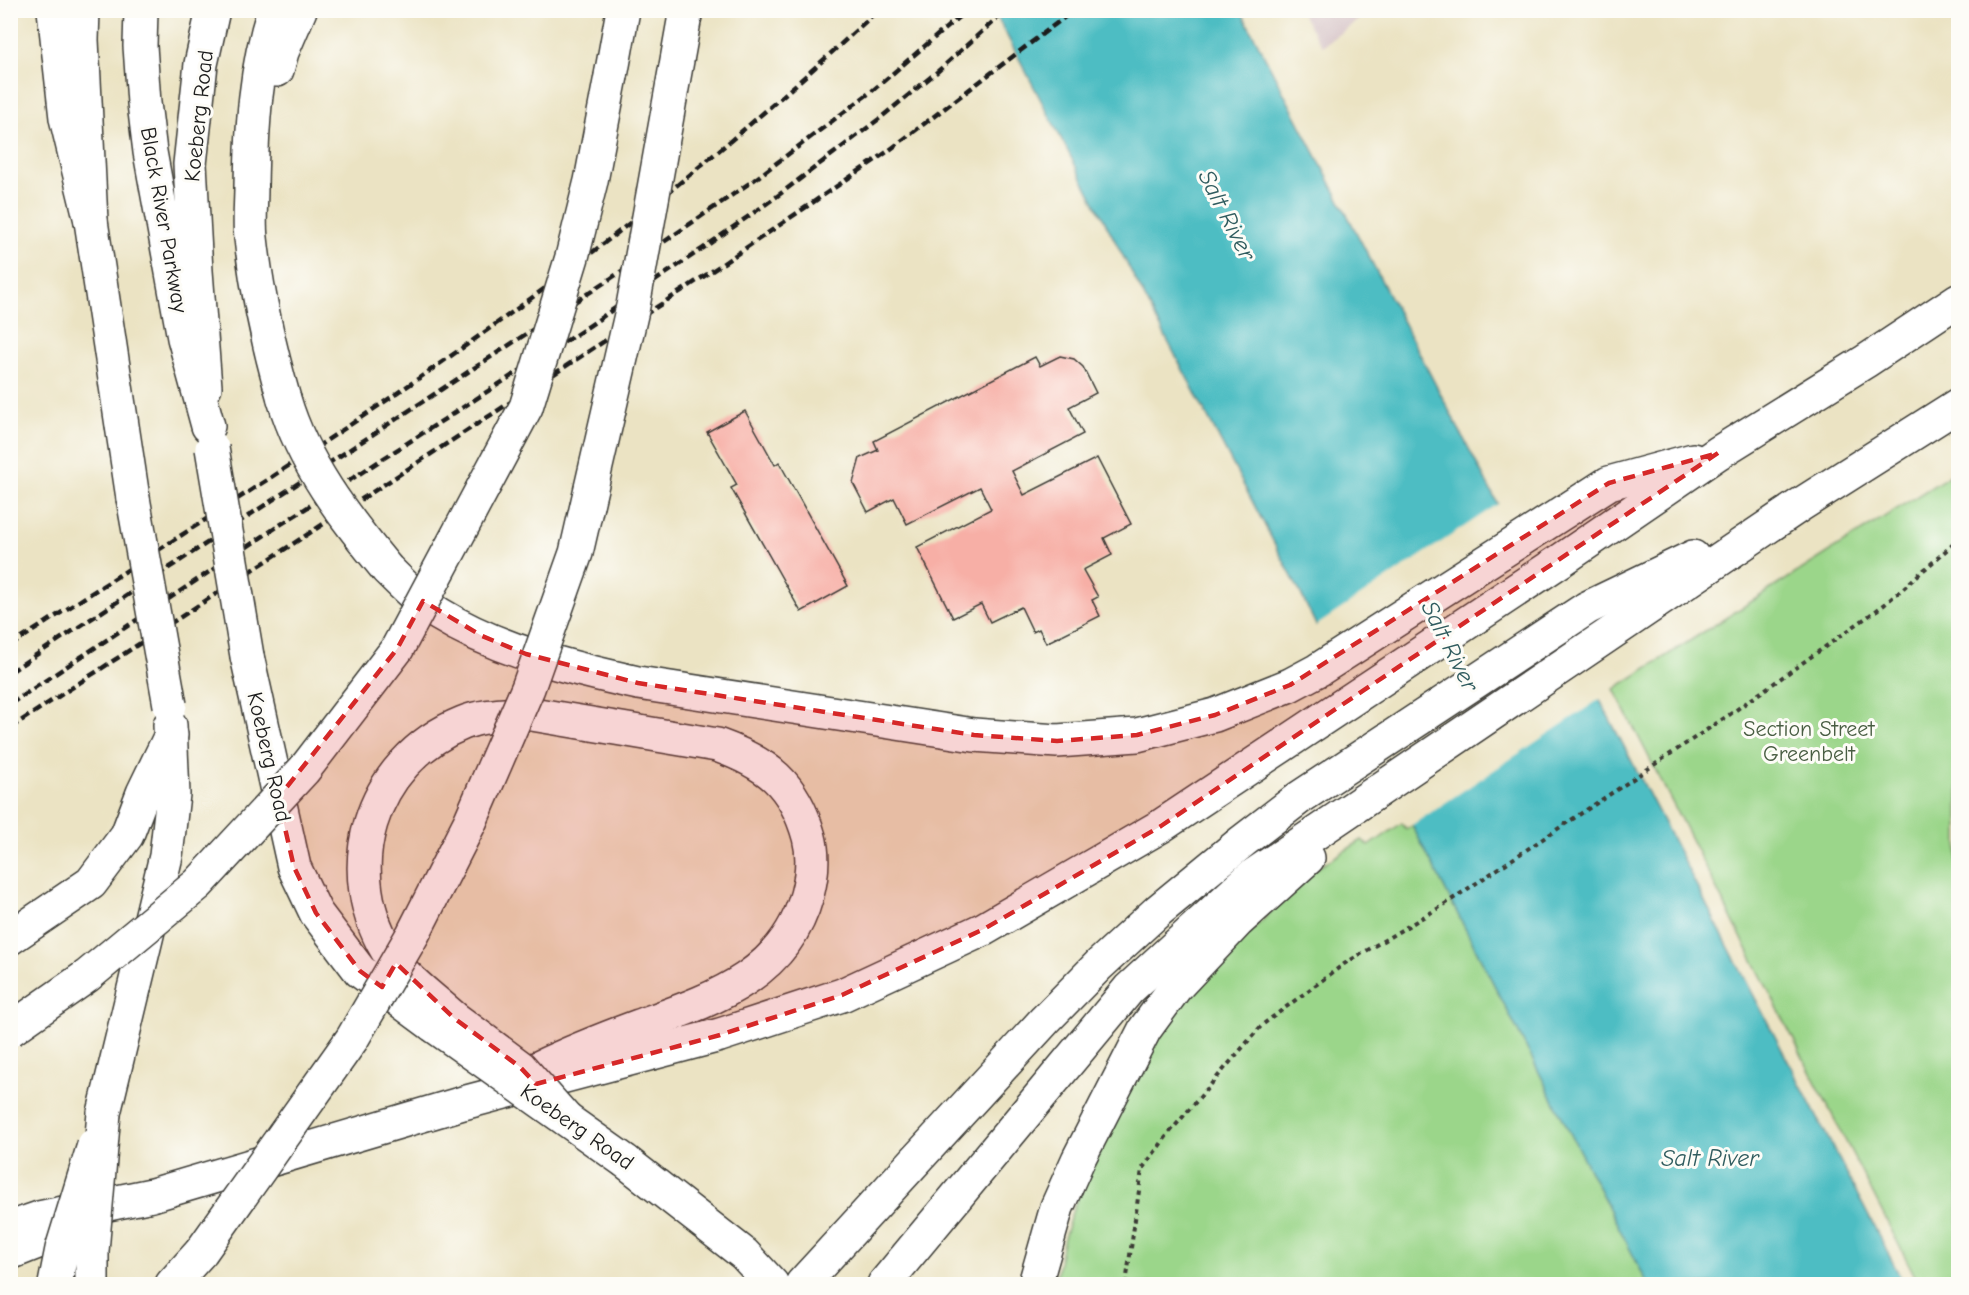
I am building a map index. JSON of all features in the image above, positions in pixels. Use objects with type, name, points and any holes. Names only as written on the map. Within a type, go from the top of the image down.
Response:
[{"type":"main road","points":[[54,10],[66,118],[92,221]]},
{"type":"main road","points":[[55,1284],[62,1249],[105,1107],[166,856],[173,794],[170,720],[133,498],[92,221],[82,40],[83,10]]},
{"type":"main road","name":"Black River Parkway","points":[[141,10],[140,46],[150,152],[184,338],[210,437]]},
{"type":"main road","name":"Koeberg Road","points":[[213,10],[201,64],[190,164],[196,271],[210,437],[247,656],[294,867],[316,913],[360,971],[520,1066],[566,1119],[625,1161],[735,1247],[767,1279]]},
{"type":"main road","points":[[274,10],[257,83],[251,135],[252,245],[265,323],[284,399],[299,440],[334,502],[387,569],[414,595],[438,614],[482,636],[526,654],[583,671],[638,683],[974,735],[1057,741],[1137,735],[1215,715],[1290,685],[1318,670],[1609,483],[1718,453]]},
{"type":"main road","points":[[251,187],[265,113],[282,52],[300,10]]},
{"type":"main road","points":[[10,1030],[87,976],[198,884],[304,770],[397,649],[526,407],[575,247],[593,169],[623,10]]},
{"type":"main road","points":[[172,1284],[201,1252],[352,1039],[413,934],[465,832],[528,688],[576,553],[584,520],[633,306],[686,10]]},
{"type":"main road","points":[[10,1227],[39,1218],[152,1195],[463,1103],[720,1035],[842,995],[984,929],[1161,826],[1563,559],[1718,453],[1959,300]]},
{"type":"main road","points":[[884,1284],[1129,990],[1251,877],[1800,505],[1959,405]]},
{"type":"main road","points":[[802,1284],[1099,965],[1159,910],[1243,841],[1299,798],[1587,608],[1800,505]]},
{"type":"main road","points":[[444,1021],[392,958],[369,908],[364,884],[368,831],[379,801],[411,755],[436,737],[465,723],[495,716],[526,712],[567,718],[717,745],[735,751],[767,768],[793,798],[804,820],[813,867],[802,914],[793,933],[762,968],[710,1000],[579,1048],[463,1103]]},
{"type":"main road","points":[[10,938],[91,883],[128,835],[170,720]]},
{"type":"main road","points":[[1035,1284],[1061,1197],[1077,1160],[1145,1029],[1175,988],[1238,921],[1304,863],[1345,812]]},
{"type":"main road","points":[[92,1284],[92,1251],[105,1107]]},
{"type":"main road","points":[[10,1253],[152,1195]]},
{"type":"path","points":[[1126,1284],[1142,1169],[1169,1133],[1262,1025],[1344,964],[1443,906],[1729,715],[1884,605],[1959,540]]},
{"type":"highlighted area","points":[[1718,453],[1161,826],[984,929],[842,995],[720,1035],[536,1084],[520,1067],[454,1018],[396,963],[382,987],[360,971],[316,913],[294,867],[278,798],[397,649],[423,601],[482,636],[526,654],[638,683],[974,735],[1057,741],[1137,735],[1215,715],[1290,685],[1609,483]]},
{"type":"shaded area","points":[[1300,11],[1371,11],[1322,46]]},
{"type":"green space","name":"Section Street Greenbelt","points":[[1958,470],[1958,1284],[1919,1284],[1614,689]]},
{"type":"green space","points":[[1402,823],[1406,829],[1412,825],[1648,1284],[1055,1284],[1063,1241],[1074,1206],[1141,1063],[1171,1019],[1203,977],[1317,868],[1362,840],[1369,846]]},
{"type":"water","name":"Salt River","points":[[994,11],[1241,11],[1904,1284],[1648,1284],[1412,825],[1301,594]]},
{"type":"pier","points":[[1501,502],[1603,697],[1409,827],[1314,627]]},
{"type":"building","points":[[1060,356],[1074,359],[1083,367],[1096,393],[1069,407],[1083,434],[1012,471],[1024,495],[1097,458],[1131,524],[1104,538],[1112,555],[1083,570],[1098,597],[1092,600],[1100,616],[1046,643],[1039,629],[1033,632],[1021,607],[990,622],[981,604],[953,618],[917,547],[991,509],[980,487],[907,524],[894,498],[868,512],[853,483],[860,458],[878,450],[874,441],[1035,357],[1040,366]]},
{"type":"building","points":[[745,411],[775,465],[779,462],[848,586],[801,612],[731,488],[737,485],[707,432]]},
{"type":"railway","points":[[10,646],[326,441],[450,357],[559,278],[699,167],[790,90],[878,10]]},
{"type":"railway","points":[[10,672],[610,279],[754,180],[872,91],[967,10]]},
{"type":"railway","points":[[10,704],[280,525],[583,330],[702,249],[776,197],[879,119],[937,72],[1006,10]]},
{"type":"railway","points":[[10,728],[709,273],[887,152],[1074,10]]}]
